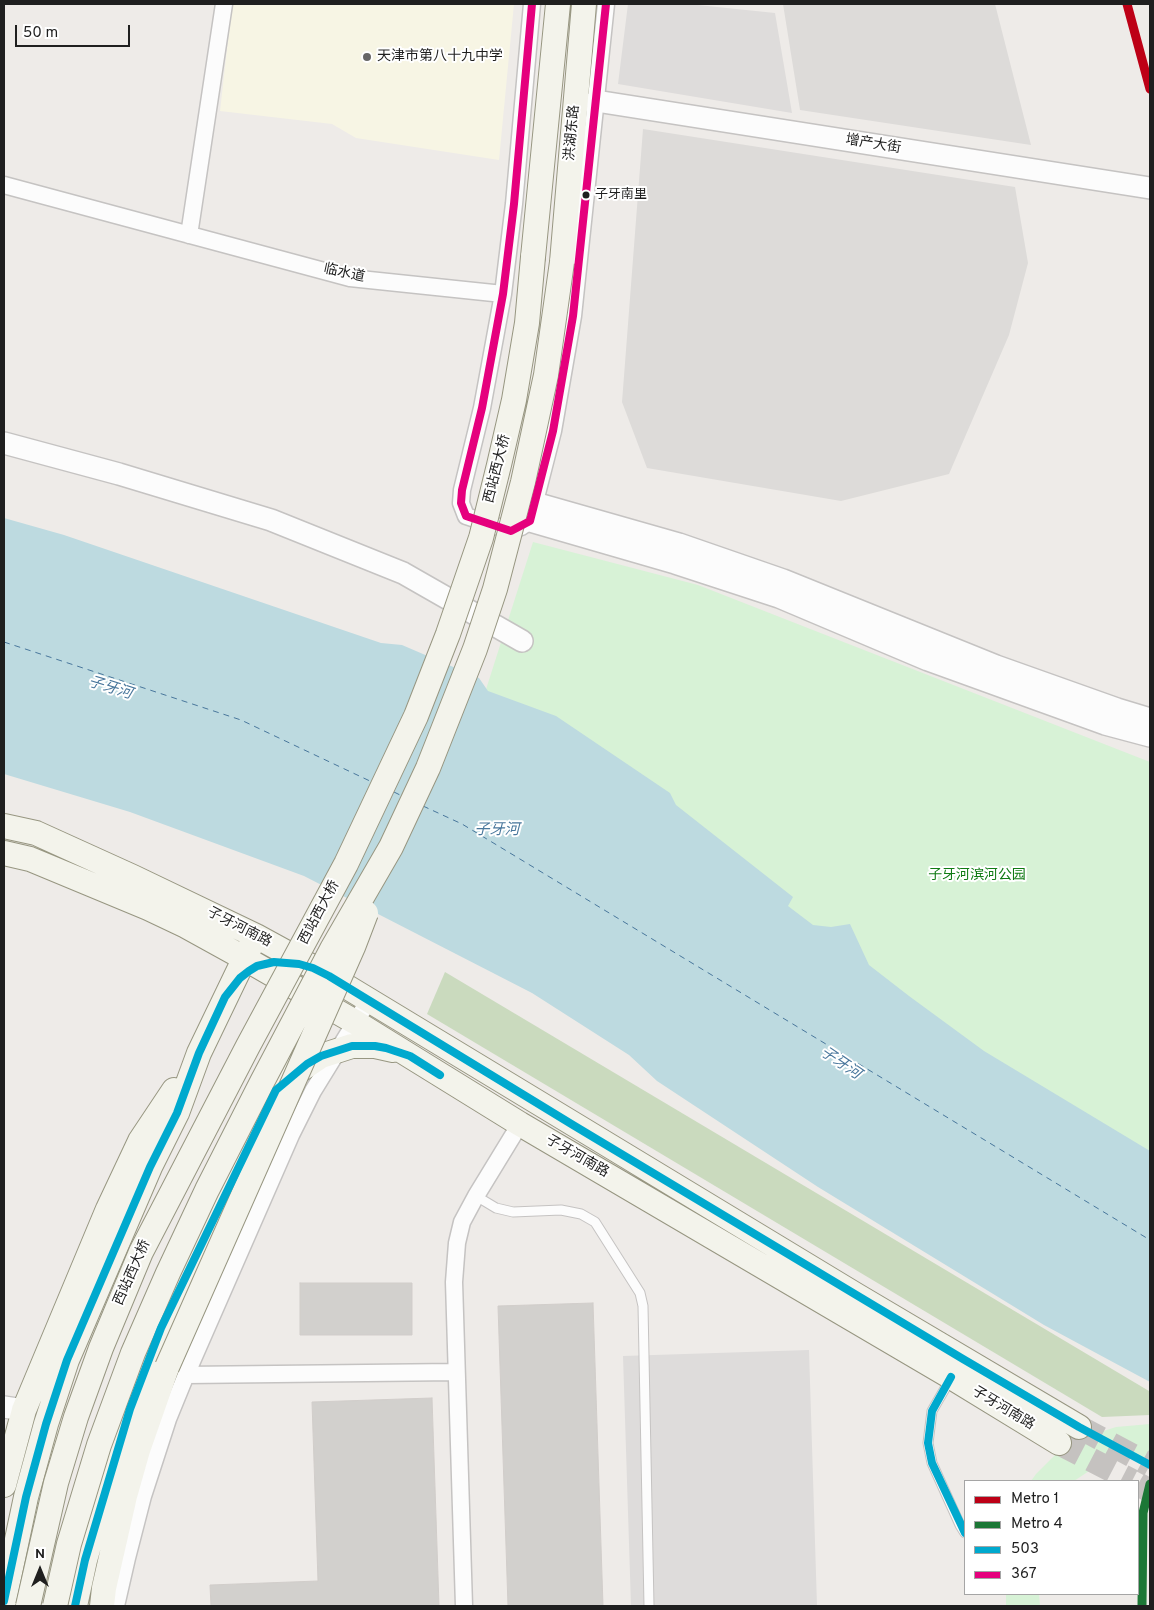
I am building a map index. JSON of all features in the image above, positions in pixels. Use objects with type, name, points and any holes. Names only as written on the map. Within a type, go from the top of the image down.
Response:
[{"type":"main road","name":"洪湖东路","points":[[534,257],[558,4]]},
{"type":"main road","name":"洪湖东路","points":[[562,262],[584,4]]},
{"type":"main road","name":"西站西大桥","points":[[28,1606],[56,1483],[76,1417],[101,1348],[141,1252],[248,1046],[346,864],[416,716],[448,634],[480,538],[514,400],[527,323],[534,257]]},
{"type":"main road","name":"西站西大桥","points":[[56,1606],[69,1544],[99,1445],[132,1353],[207,1190],[262,1082],[332,949],[390,847],[428,768],[454,706],[495,589],[517,507],[544,384],[562,262]]},
{"type":"main road","name":"子牙河南路","points":[[4,826],[36,833],[206,911],[321,972],[1079,1427]]},
{"type":"main road","points":[[102,1606],[107,1572],[138,1450],[176,1371],[301,1063],[353,948],[390,847]]},
{"type":"main road","name":"子牙河南路","points":[[4,853],[30,859],[148,908],[251,962],[355,1022],[520,1124],[951,1377],[1059,1443]]},
{"type":"main road","points":[[4,1601],[26,1497],[46,1424],[67,1360],[150,1167],[176,1112],[199,1053],[225,997],[251,962],[256,936]]},
{"type":"main road","points":[[75,1606],[84,1560],[114,1458],[130,1409],[161,1328],[276,1090],[317,1000],[321,972],[290,962],[251,962]]},
{"type":"main road","points":[[276,1090],[307,1064],[321,1056],[352,1046],[375,1046],[410,1056]]},
{"type":"main road","points":[[4,1485],[14,1408],[140,1141],[199,1053]]},
{"type":"street","points":[[189,234],[224,4]]},
{"type":"street","points":[[532,4],[514,204],[502,294],[482,408],[460,503],[466,516],[511,531],[533,512],[553,431],[573,316],[606,4]]},
{"type":"street","name":"增产大街","points":[[596,101],[1150,188]]},
{"type":"street","name":"临水道","points":[[4,185],[350,278],[502,294]]},
{"type":"street","points":[[4,443],[119,474],[271,520],[403,572],[522,641]]},
{"type":"street","points":[[533,512],[688,547],[783,580],[996,666],[1150,719]]},
{"type":"street","points":[[533,512],[779,598],[928,660],[1105,724],[1150,736]]},
{"type":"street","points":[[116,1606],[143,1496],[168,1419],[176,1371],[313,1091],[369,1000]]},
{"type":"street","points":[[464,1606],[454,1282],[457,1243],[462,1222],[520,1124]]},
{"type":"street","points":[[176,1371],[456,1372]]},
{"type":"lane","points":[[476,1196],[496,1208],[513,1212],[561,1210],[581,1214],[595,1222],[640,1293],[643,1306],[649,1606]]},
{"type":"lane","points":[[951,1377],[932,1411],[928,1443],[932,1463],[964,1531]]},
{"type":"shaded area","name":"天津市第八十九中学","points":[[232,4],[514,4],[499,160],[356,138],[332,124],[220,111]]},
{"type":"shaded area","points":[[628,4],[688,4],[775,13],[792,113],[618,84]]},
{"type":"shaded area","points":[[783,4],[995,4],[1031,145],[800,110]]},
{"type":"shaded area","points":[[643,129],[1015,187],[1028,263],[1009,335],[949,474],[841,501],[647,468],[622,402]]},
{"type":"shaded area","points":[[809,1350],[817,1606],[631,1606],[623,1356]]},
{"type":"green space","name":"子牙河滨河公园","points":[[533,542],[698,585],[1150,762],[1150,1192],[474,727]]},
{"type":"green space","points":[[445,972],[1149,1391],[1150,1415],[1102,1417],[427,1014]]},
{"type":"green space","points":[[1150,1424],[1150,1457],[1118,1460],[1092,1469],[1076,1480],[1032,1480],[1054,1456],[1085,1437],[1116,1427]]},
{"type":"green space","points":[[1006,1595],[1039,1595],[1040,1606],[1006,1606]]},
{"type":"water","name":"子牙河","points":[[4,518],[64,535],[381,643],[402,645],[479,678],[488,691],[556,716],[670,793],[676,805],[793,897],[788,906],[813,925],[831,927],[850,924],[869,965],[909,996],[984,1051],[1150,1151],[1150,1382],[1044,1325],[818,1187],[657,1081],[629,1055],[532,993],[304,876],[130,812],[4,774]]},
{"type":"building","points":[[300,1283],[412,1283],[412,1335],[300,1335]]},
{"type":"building","points":[[593,1303],[603,1606],[508,1606],[498,1306]]},
{"type":"building","points":[[432,1398],[439,1606],[211,1606],[210,1585],[318,1581],[312,1402]]},
{"type":"ferry route","points":[[4,642],[241,720],[372,782]]},
{"type":"ferry route","points":[[394,792],[402,796]]},
{"type":"ferry route","points":[[423,806],[462,824],[1150,1240]]},
{"type":"tunnel","points":[[1079,1427],[1150,1465]]},
{"type":"tunnel","points":[[1059,1443],[1130,1480]]},
{"type":"tunnel","points":[[1139,1485],[1150,1491]]},
{"type":"metro line","name":"1","points":[[1127,4],[1150,89]]},
{"type":"metro line","name":"4","points":[[1142,1606],[1143,1513],[1150,1484]]},
{"type":"transit line","name":"367","points":[[532,4],[514,204],[503,294],[482,408],[462,490],[461,503],[466,516],[511,531],[530,521],[553,431],[573,316],[606,4]]},
{"type":"transit line","name":"503","points":[[4,1601],[26,1497],[46,1424],[67,1360],[150,1167],[177,1113],[199,1053],[225,997],[240,978],[249,971],[257,966],[274,962],[299,964],[329,976],[963,1359],[1079,1427],[1150,1465]]},
{"type":"transit line","name":"503","points":[[75,1606],[85,1560],[130,1409],[161,1328],[276,1090],[307,1064],[321,1056],[352,1046],[386,1048],[410,1056],[440,1075]]},
{"type":"transit line","name":"503","points":[[951,1377],[932,1411],[928,1443],[932,1463],[964,1531]]},
{"type":"place","name":"天津市第八十九中学","points":[[367,57]]},
{"type":"place","name":"子牙南里","points":[[586,195]]}]
